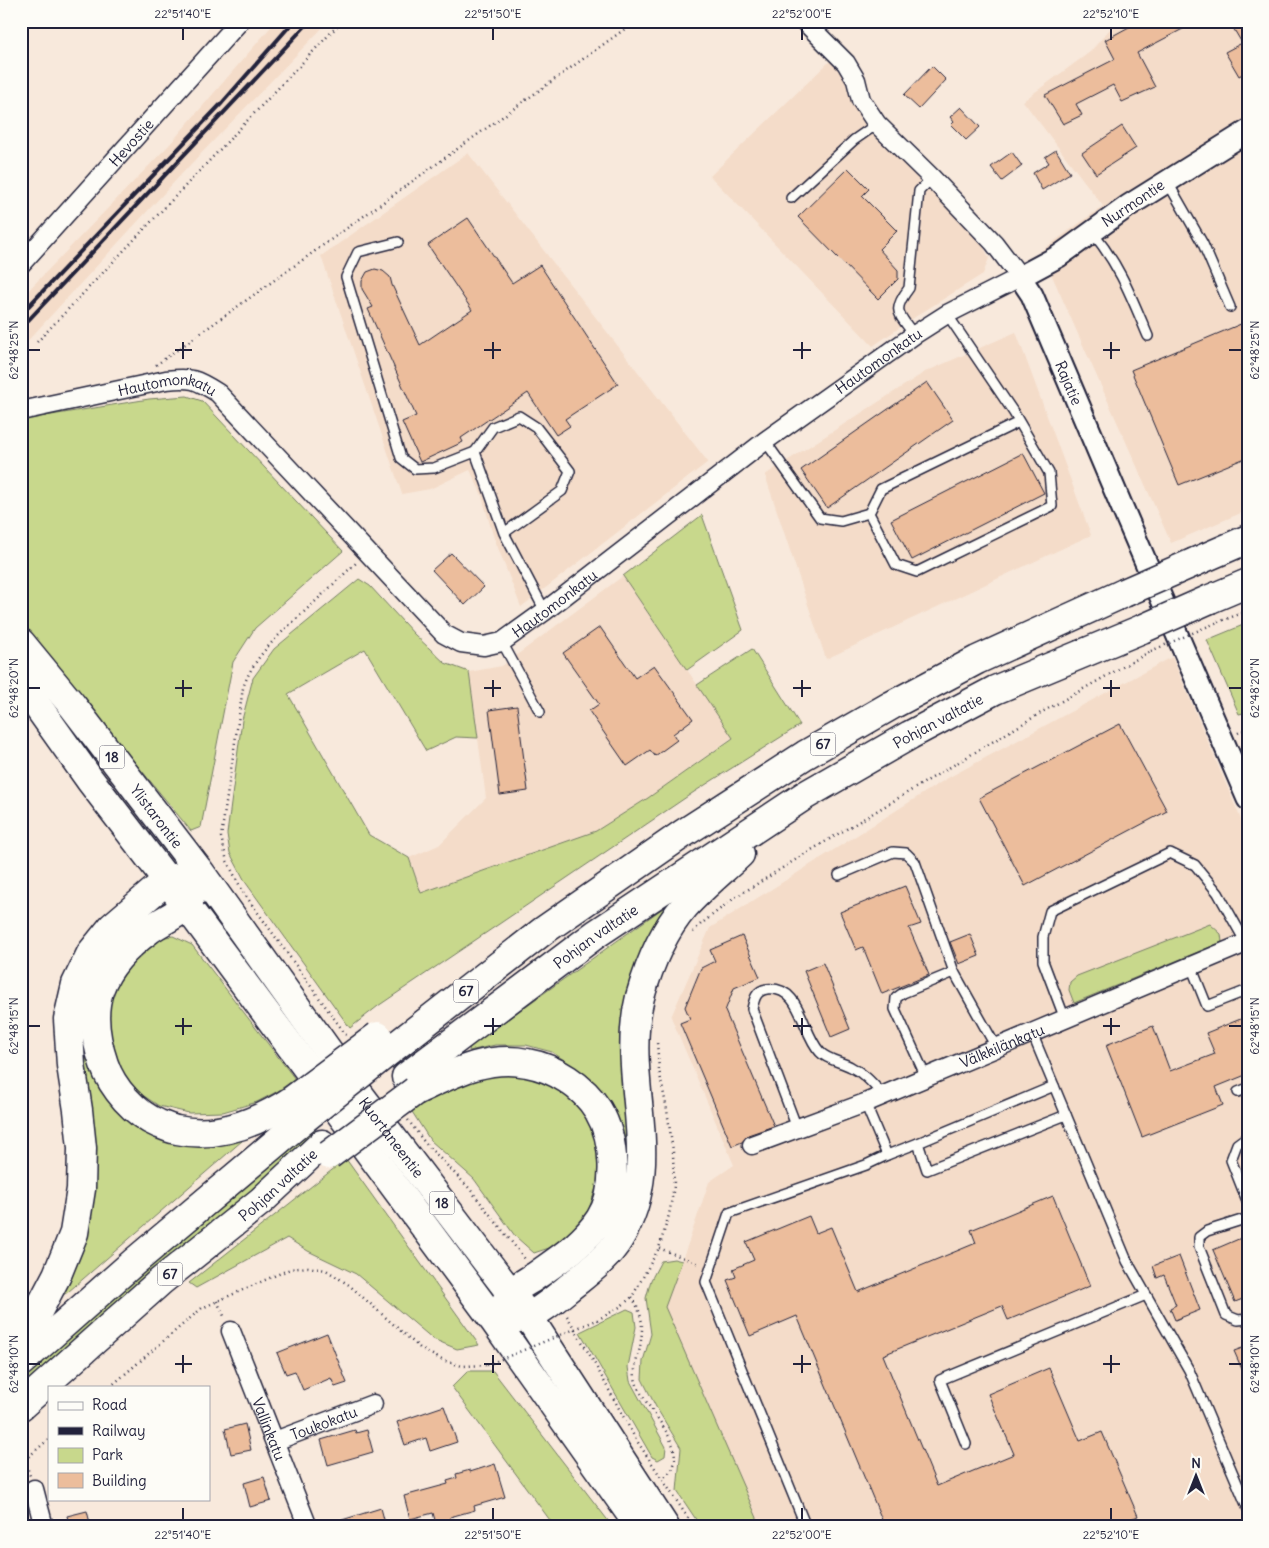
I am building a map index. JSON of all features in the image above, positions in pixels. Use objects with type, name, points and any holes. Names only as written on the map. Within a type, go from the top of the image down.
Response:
[{"type":"highway","name":"67","points":[[21,1362],[134,1262],[298,1109],[383,1044],[684,833],[805,755],[892,705],[977,660],[1194,562],[1248,540]]},
{"type":"highway","name":"Pohjan valtatie","points":[[21,1406],[161,1281],[596,934],[804,796],[910,735],[995,690],[1147,640],[1214,610],[1248,584]]},
{"type":"highway","name":"Ylistarontie","points":[[21,643],[72,705],[200,872]]},
{"type":"highway","name":"Ylistarontie","points":[[21,683],[90,780],[186,905]]},
{"type":"highway","points":[[495,1322],[528,1316],[593,1268],[618,1240],[632,1213],[640,1183],[642,1155],[634,1040],[640,998],[653,957],[684,907],[804,796]]},
{"type":"highway","points":[[21,1334],[35,1317],[57,1275],[74,1232],[81,1189],[82,1148],[71,1065],[68,1019],[76,984],[91,953],[112,927],[167,880],[200,872]]},
{"type":"highway","points":[[200,872],[186,905],[126,949],[107,971],[97,995],[94,1021],[98,1045],[107,1072],[119,1092],[134,1107],[154,1122],[177,1130],[204,1132],[233,1128],[298,1109]]},
{"type":"highway","name":"Kuortaneentie","points":[[200,872],[356,1090],[528,1316],[665,1527]]},
{"type":"highway","name":"Kuortaneentie","points":[[186,905],[495,1322],[640,1527]]},
{"type":"highway","points":[[410,1084],[495,1061],[527,1062],[556,1072],[580,1089],[598,1111],[610,1140],[614,1166],[610,1195],[600,1219],[582,1241],[511,1293],[495,1322]]},
{"type":"street","name":"Hevostie","points":[[21,264],[240,21]]},
{"type":"street","name":"Rajatie","points":[[804,21],[846,63],[856,80],[861,100],[877,124],[994,243],[1032,295],[1248,799]]},
{"type":"street","name":"Nurmontie","points":[[1020,277],[1059,256],[1166,180],[1248,132]]},
{"type":"street","name":"Hautomonkatu","points":[[21,410],[166,380],[183,378],[198,380],[218,393],[444,634],[461,643],[484,646],[502,642],[545,611],[765,441],[914,335],[948,314],[1020,277]]},
{"type":"street","name":"Välkkilänkatu","points":[[752,1145],[864,1103],[1247,943]]},
{"type":"street","name":"Vallinkatu","points":[[231,1330],[308,1527]]},
{"type":"street","name":"Toukokatu","points":[[275,1440],[373,1404]]},
{"type":"street","points":[[34,1489],[44,1527]]},
{"type":"lane","points":[[791,198],[854,140],[877,124]]},
{"type":"lane","points":[[914,335],[898,312],[899,301],[909,288],[919,191],[932,178]]},
{"type":"lane","points":[[1166,180],[1203,244],[1230,307]]},
{"type":"lane","points":[[1092,232],[1107,249],[1123,277],[1148,336]]},
{"type":"lane","points":[[398,242],[358,252],[346,277],[401,458],[415,469],[434,468],[476,452],[493,427],[519,416],[536,427],[570,471],[562,491],[504,532]]},
{"type":"lane","points":[[869,513],[896,565],[917,572],[1052,506],[1049,473],[1019,422],[948,314]]},
{"type":"lane","points":[[765,441],[820,518],[841,521],[869,513],[881,489],[1019,422]]},
{"type":"lane","points":[[476,452],[504,532],[545,611]]},
{"type":"lane","points":[[502,642],[540,712]]},
{"type":"lane","points":[[839,875],[893,852],[906,853],[915,862],[954,972],[996,1047]]},
{"type":"lane","points":[[1065,1019],[1043,961],[1043,937],[1050,911],[1170,853],[1195,865],[1218,893],[1247,943]]},
{"type":"lane","points":[[1191,966],[1207,1006],[1248,990]]},
{"type":"lane","points":[[926,1077],[895,1009],[896,998],[954,972]]},
{"type":"lane","points":[[798,1128],[752,1009],[754,997],[764,990],[780,989],[792,997],[814,1044],[821,1054],[852,1067],[865,1075],[884,1094]]},
{"type":"lane","points":[[1032,1033],[1127,1261],[1189,1370],[1248,1509]]},
{"type":"lane","points":[[806,1527],[706,1282],[729,1212],[866,1165],[1054,1086]]},
{"type":"lane","points":[[1238,1092],[1248,1088]]},
{"type":"lane","points":[[864,1103],[887,1155]]},
{"type":"lane","points":[[918,1144],[927,1170],[1066,1115]]},
{"type":"lane","points":[[1248,1136],[1237,1144],[1230,1160],[1248,1204]]},
{"type":"lane","points":[[1248,1218],[1207,1231],[1199,1237],[1198,1247],[1226,1315],[1238,1320],[1248,1319]]},
{"type":"lane","points":[[966,1444],[940,1380],[1146,1295]]},
{"type":"path","points":[[37,342],[342,21]]},
{"type":"path","points":[[142,386],[155,366],[636,21]]},
{"type":"path","points":[[348,1038],[243,892],[226,861],[221,837],[243,688],[249,672],[260,655],[277,637],[368,554]]},
{"type":"path","points":[[689,936],[733,899],[1044,711],[1147,640],[1214,610],[1248,611]]},
{"type":"path","points":[[1234,735],[1248,728]]},
{"type":"path","points":[[111,1386],[202,1308],[290,1269],[308,1267],[326,1270],[348,1285],[420,1348],[442,1360],[462,1366],[487,1365],[597,1320],[620,1307],[632,1298],[659,1248],[669,1215],[674,1186],[673,1151],[667,1110],[658,1070],[657,1033]]},
{"type":"path","points":[[405,1116],[425,1143],[469,1188],[537,1275]]},
{"type":"path","points":[[659,1248],[711,1268]]},
{"type":"path","points":[[554,1298],[591,1357],[635,1438],[694,1527]]},
{"type":"path","points":[[632,1298],[643,1320],[635,1368],[636,1382],[670,1439],[674,1453],[673,1469],[662,1479]]},
{"type":"path","points":[[21,1463],[48,1440]]},
{"type":"shaded area","points":[[276,21],[329,21],[190,165],[21,348],[21,298],[170,144]]},
{"type":"shaded area","points":[[1117,21],[1248,21],[1248,510],[1171,543],[1041,251],[1103,206],[1023,101],[1090,52]]},
{"type":"shaded area","points":[[831,60],[845,79],[852,105],[879,139],[981,242],[989,258],[983,274],[873,346],[710,176]]},
{"type":"shaded area","points":[[468,153],[708,462],[521,607],[493,535],[481,493],[470,470],[430,489],[402,494],[321,256]]},
{"type":"shaded area","points":[[1016,332],[1091,535],[826,659],[765,475],[925,372]]},
{"type":"shaded area","points":[[623,576],[733,737],[648,798],[596,831],[421,893],[409,858],[439,845],[486,798],[469,672],[502,666]]},
{"type":"shaded area","points":[[1172,657],[1248,836],[1248,1527],[736,1527],[657,1326],[709,1182],[734,1165],[671,1017],[710,928],[946,779]]},
{"type":"green space","points":[[187,396],[202,401],[343,551],[255,628],[233,662],[201,827],[191,831],[21,623],[21,420],[149,399]]},
{"type":"green space","points":[[702,515],[743,630],[687,670],[623,576]]},
{"type":"green space","points":[[359,579],[370,586],[414,634],[445,663],[469,672],[478,738],[456,737],[426,751],[365,649],[288,694],[369,835],[409,858],[421,893],[596,831],[648,798],[733,738],[697,685],[752,649],[800,725],[694,792],[378,1006],[350,1028],[246,883],[230,853],[227,834],[242,720],[253,678],[274,649]]},
{"type":"green space","points":[[1248,623],[1248,712],[1239,714],[1207,640]]},
{"type":"green space","points":[[669,907],[644,946],[628,987],[621,1025],[622,1065],[628,1109],[627,1181],[621,1182],[596,1086],[573,1066],[552,1052],[526,1045],[495,1045],[469,1051],[470,1046],[663,908]]},
{"type":"green space","points":[[1210,924],[1221,934],[1222,942],[1074,1003],[1069,990],[1070,982],[1077,976]]},
{"type":"green space","points":[[173,936],[192,945],[295,1079],[257,1102],[223,1112],[189,1113],[159,1106],[132,1088],[112,1066],[103,1004],[112,977],[150,939]]},
{"type":"green space","points":[[81,1015],[85,1050],[98,1080],[142,1125],[258,1127],[68,1292],[54,1300],[82,1088]]},
{"type":"green space","points":[[484,1073],[518,1073],[548,1081],[574,1099],[592,1124],[599,1155],[597,1184],[589,1209],[571,1231],[552,1247],[534,1253],[515,1236],[474,1179],[430,1140],[409,1107]]},
{"type":"green space","points":[[313,1128],[320,1137],[21,1398],[21,1379],[96,1310]]},
{"type":"green space","points":[[346,1159],[479,1345],[457,1349],[433,1339],[356,1274],[308,1251],[287,1238],[196,1288],[189,1283]]},
{"type":"green space","points":[[674,1259],[682,1261],[665,1307],[761,1527],[701,1527],[677,1491],[681,1448],[656,1407],[642,1379],[643,1361],[651,1334],[646,1298],[651,1280],[661,1261]]},
{"type":"green space","points":[[627,1309],[634,1312],[636,1327],[628,1367],[630,1381],[666,1447],[665,1456],[658,1460],[652,1457],[580,1332]]},
{"type":"green space","points":[[468,1371],[493,1371],[613,1527],[555,1527],[452,1387]]},
{"type":"building","points":[[1140,21],[1198,21],[1137,53],[1155,87],[1122,102],[1113,85],[1076,104],[1082,115],[1063,124],[1045,95],[1115,59],[1105,40]]},
{"type":"building","points":[[1229,21],[1248,21],[1248,71],[1239,76],[1225,52],[1242,43]]},
{"type":"building","points":[[932,66],[946,80],[919,109],[904,95]]},
{"type":"building","points":[[961,107],[980,127],[966,140],[951,125],[954,122],[950,117]]},
{"type":"building","points":[[1122,126],[1136,148],[1096,174],[1082,153]]},
{"type":"building","points":[[1056,150],[1070,173],[1042,190],[1033,173],[1049,163],[1045,157]]},
{"type":"building","points":[[1012,152],[1022,166],[1002,181],[991,167]]},
{"type":"building","points":[[848,168],[869,189],[862,196],[897,231],[879,249],[898,270],[898,279],[878,299],[798,217]]},
{"type":"building","points":[[468,218],[512,283],[540,265],[618,384],[565,419],[570,426],[556,435],[528,393],[461,438],[463,442],[420,462],[402,422],[416,416],[368,309],[373,307],[362,289],[362,281],[367,272],[375,269],[383,271],[390,277],[420,345],[472,310],[428,245]]},
{"type":"building","points":[[1248,321],[1248,457],[1179,485],[1131,370]]},
{"type":"building","points":[[927,382],[953,420],[827,508],[801,470]]},
{"type":"building","points":[[1023,453],[1044,493],[912,560],[891,520]]},
{"type":"building","points":[[451,553],[484,587],[465,605],[432,570]]},
{"type":"building","points":[[600,627],[635,678],[654,665],[693,719],[673,734],[677,740],[655,756],[650,750],[627,766],[589,711],[599,704],[563,653]]},
{"type":"building","points":[[517,706],[528,791],[500,795],[489,710]]},
{"type":"building","points":[[1120,724],[1167,811],[1025,886],[979,798]]},
{"type":"building","points":[[905,886],[921,924],[909,928],[929,975],[882,994],[863,947],[856,950],[840,912]]},
{"type":"building","points":[[970,934],[979,956],[959,964],[950,942]]},
{"type":"building","points":[[742,936],[760,977],[734,988],[725,1011],[774,1126],[748,1135],[742,1142],[732,1146],[680,1023],[690,1019],[685,1007],[701,968],[715,961],[710,950]]},
{"type":"building","points":[[823,963],[850,1029],[831,1037],[804,971]]},
{"type":"building","points":[[1248,1016],[1248,1074],[1216,1087],[1223,1105],[1142,1137],[1106,1045],[1153,1026],[1170,1071],[1215,1054],[1206,1033]]},
{"type":"building","points":[[1053,1196],[1090,1286],[1008,1320],[1002,1306],[883,1355],[937,1486],[1014,1454],[988,1394],[1049,1368],[1080,1441],[1102,1432],[1138,1516],[1111,1527],[885,1527],[797,1316],[750,1336],[727,1280],[736,1277],[733,1269],[754,1260],[746,1242],[809,1216],[816,1233],[831,1227],[858,1292],[976,1243],[971,1230]]},
{"type":"building","points":[[1248,1235],[1248,1297],[1235,1302],[1213,1250]]},
{"type":"building","points":[[1179,1256],[1200,1310],[1175,1320],[1170,1308],[1176,1305],[1164,1275],[1157,1278],[1153,1266]]},
{"type":"building","points":[[327,1333],[347,1383],[335,1387],[331,1378],[303,1390],[295,1371],[286,1374],[277,1353]]},
{"type":"building","points":[[1248,1346],[1248,1383],[1234,1351]]},
{"type":"building","points":[[444,1406],[457,1442],[430,1451],[426,1438],[405,1445],[397,1422]]},
{"type":"building","points":[[245,1424],[251,1450],[231,1454],[225,1429]]},
{"type":"building","points":[[355,1430],[356,1433],[367,1430],[373,1452],[328,1465],[321,1440]]},
{"type":"building","points":[[495,1464],[505,1497],[474,1506],[475,1510],[450,1517],[453,1527],[437,1527],[433,1513],[410,1519],[404,1496],[448,1484],[447,1481],[457,1478],[456,1474],[470,1470],[470,1472]]},
{"type":"building","points":[[264,1477],[271,1501],[250,1507],[244,1483]]},
{"type":"building","points":[[381,1508],[386,1527],[330,1527],[329,1524]]},
{"type":"building","points":[[87,1511],[91,1527],[70,1527],[67,1516]]},
{"type":"railway","points":[[21,314],[222,103],[294,21]]},
{"type":"railway","points":[[21,328],[310,21]]}]
